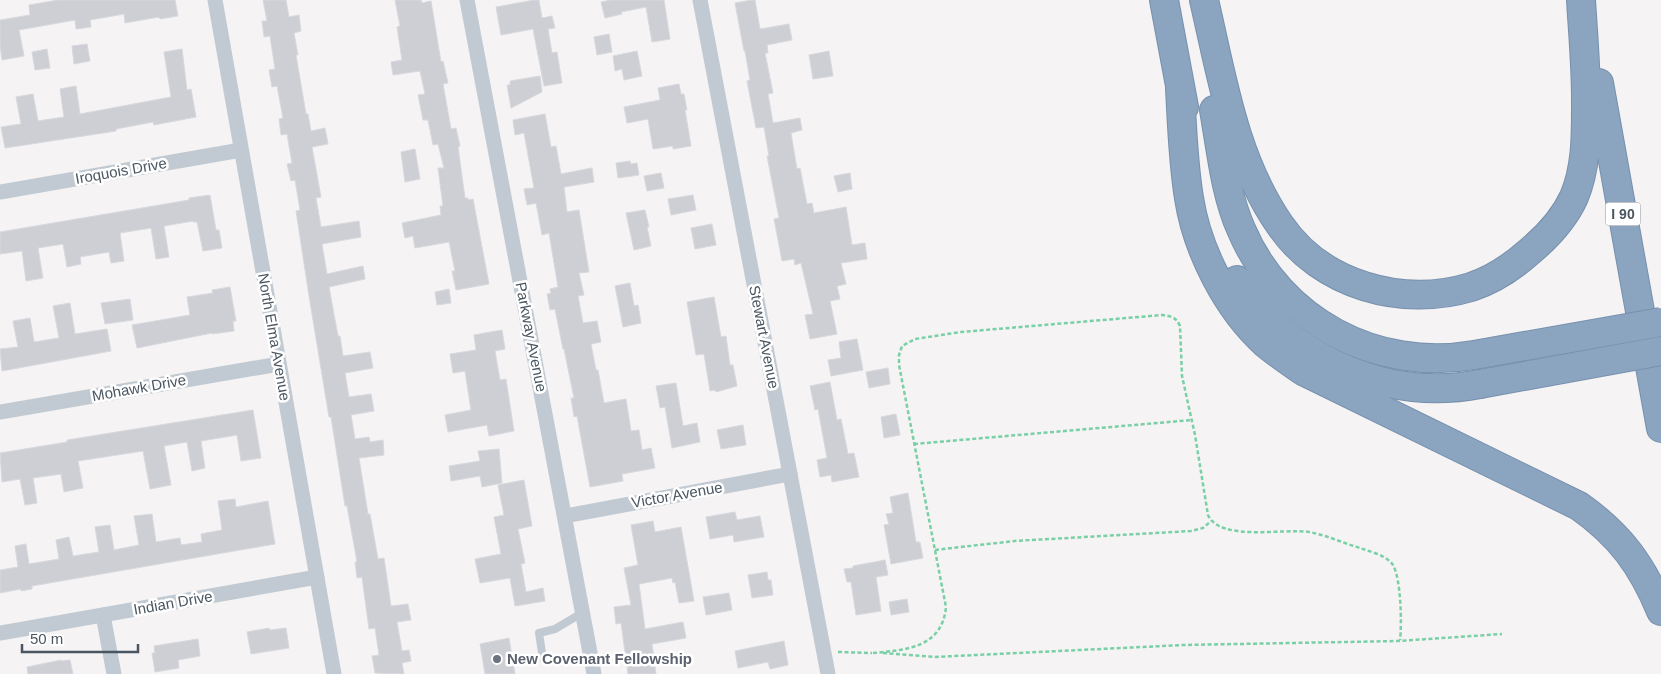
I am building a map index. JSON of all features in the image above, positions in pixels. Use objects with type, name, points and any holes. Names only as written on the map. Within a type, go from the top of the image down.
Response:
[{"type":"highway","points":[[1164,0],[1180,88],[1209,222],[1231,271],[1262,312],[1288,336],[1310,351],[1349,372],[1369,379],[1420,388],[1452,388],[1480,384],[1661,350]]},
{"type":"highway","points":[[1195,0],[1213,109],[1231,199],[1240,227],[1257,262],[1303,312],[1331,331],[1365,346],[1384,352],[1426,358],[1456,358],[1661,322]]},
{"type":"highway","points":[[1204,0],[1240,145],[1255,182],[1280,226],[1308,256],[1327,270],[1368,288],[1391,293],[1416,295],[1441,293],[1471,287],[1494,277],[1519,261],[1537,246],[1563,217],[1573,199],[1582,176],[1586,136],[1583,0]]},
{"type":"highway","name":"I 90","points":[[1583,0],[1661,428]]},
{"type":"highway","points":[[1180,88],[1186,170],[1194,224],[1210,266],[1236,309],[1250,327],[1265,343],[1303,371],[1579,506],[1597,519],[1630,552],[1644,575],[1661,611]]},
{"type":"street","name":"North Elma Avenue","points":[[215,0],[334,674]]},
{"type":"street","name":"Parkway Avenue","points":[[467,0],[594,674]]},
{"type":"street","name":"Stewart Avenue","points":[[700,0],[828,674]]},
{"type":"street","name":"Iroquois Drive","points":[[0,192],[241,150]]},
{"type":"street","name":"Mohawk Drive","points":[[0,412],[279,364]]},
{"type":"street","name":"Victor Avenue","points":[[565,516],[790,474]]},
{"type":"street","name":"Indian Drive","points":[[0,633],[317,577]]},
{"type":"street","points":[[103,615],[114,674]]},
{"type":"lane","points":[[543,659],[539,633],[556,629],[582,613]]},
{"type":"path","points":[[873,653],[910,647],[936,635],[944,622],[946,607],[899,360],[902,346],[920,338],[1013,327],[1162,315],[1176,319],[1180,326],[1182,376],[1192,420],[1208,515],[1211,521],[1214,524],[1246,532],[1292,531],[1314,533],[1385,558],[1392,564],[1396,574],[1401,610],[1400,640]]},
{"type":"path","points":[[914,444],[1192,420]]},
{"type":"path","points":[[935,550],[1014,542],[1191,531],[1203,528],[1211,521]]},
{"type":"path","points":[[824,651],[934,656],[1184,645],[1400,640],[1502,634]]},
{"type":"building","points":[[58,0],[175,0],[178,16],[125,23],[124,14],[90,20],[91,27],[76,29],[75,20],[19,30],[24,56],[2,60],[0,20],[30,15],[29,5]]},
{"type":"building","points":[[263,0],[286,0],[289,17],[299,15],[301,31],[294,33],[306,114],[308,114],[311,131],[325,128],[328,144],[312,147],[321,197],[316,198],[321,227],[359,221],[361,237],[322,244],[327,274],[363,266],[365,279],[329,287],[343,356],[370,352],[373,368],[345,373],[349,397],[371,394],[374,411],[351,415],[355,439],[369,437],[370,442],[383,440],[384,455],[359,458],[368,514],[370,514],[378,559],[384,558],[391,606],[408,604],[411,620],[397,622],[402,651],[409,650],[411,661],[402,663],[404,674],[375,673],[372,656],[379,655],[375,628],[369,629],[362,577],[357,578],[355,562],[357,562],[347,506],[345,506],[309,296],[296,211],[300,210],[295,180],[291,181],[287,164],[292,163],[287,134],[281,135],[279,119],[283,118],[277,86],[272,87],[269,70],[275,69],[270,36],[264,37],[262,21],[267,21]]},
{"type":"building","points":[[395,0],[421,0],[422,3],[431,1],[441,62],[443,61],[448,83],[443,84],[451,129],[456,128],[460,146],[458,147],[465,198],[468,198],[468,200],[473,199],[489,284],[456,290],[452,271],[455,271],[449,242],[415,248],[413,236],[405,238],[402,223],[441,215],[440,206],[443,206],[438,168],[444,168],[438,144],[433,145],[428,120],[423,120],[418,95],[425,94],[420,71],[393,75],[391,62],[402,60],[397,27],[400,26]]},
{"type":"building","points":[[539,0],[542,18],[552,16],[555,28],[548,29],[552,53],[557,52],[562,83],[544,86],[533,29],[501,35],[496,7]]},
{"type":"building","points":[[611,0],[664,0],[670,39],[652,42],[646,7],[621,12],[622,14],[605,18],[601,2]]},
{"type":"building","points":[[755,0],[760,29],[789,24],[792,40],[767,45],[768,53],[765,53],[773,93],[768,94],[773,123],[800,118],[802,130],[791,133],[797,169],[800,168],[807,204],[812,203],[814,213],[846,207],[852,245],[865,243],[867,259],[841,263],[846,284],[837,286],[840,299],[830,301],[837,334],[810,339],[805,315],[813,314],[801,263],[795,265],[794,259],[782,261],[774,219],[779,218],[767,156],[769,156],[764,127],[756,128],[747,81],[750,80],[735,3]]},
{"type":"building","points":[[609,34],[612,52],[597,55],[594,37]]},
{"type":"building","points":[[87,44],[90,61],[74,64],[72,46]]},
{"type":"building","points":[[47,49],[50,68],[35,70],[32,52]]},
{"type":"building","points":[[182,49],[187,90],[191,89],[196,117],[154,125],[153,122],[116,129],[116,131],[5,148],[1,127],[21,124],[16,97],[33,94],[38,121],[64,117],[60,89],[76,86],[80,114],[171,97],[164,52]]},
{"type":"building","points":[[637,51],[642,76],[624,80],[622,69],[615,71],[613,56]]},
{"type":"building","points":[[829,51],[833,76],[813,79],[809,55]]},
{"type":"building","points":[[540,76],[542,92],[511,108],[507,85],[510,85],[510,81]]},
{"type":"building","points":[[679,84],[681,94],[684,94],[691,146],[673,149],[673,146],[653,149],[648,119],[627,123],[624,107],[660,100],[658,88]]},
{"type":"building","points":[[545,114],[551,147],[556,146],[561,174],[592,168],[594,182],[564,187],[567,212],[579,210],[589,272],[579,273],[584,295],[578,296],[583,323],[597,321],[601,342],[591,344],[604,403],[626,399],[631,431],[639,430],[642,450],[651,448],[655,468],[622,474],[623,481],[590,487],[577,416],[574,417],[571,398],[574,398],[564,349],[555,309],[550,310],[547,294],[551,293],[550,289],[558,287],[549,233],[542,235],[536,203],[527,205],[524,189],[534,188],[524,133],[515,135],[513,120]]},
{"type":"building","points":[[415,149],[420,179],[405,182],[401,152]]},
{"type":"building","points":[[630,161],[631,164],[637,163],[639,175],[618,178],[616,163]]},
{"type":"building","points":[[661,173],[664,188],[647,191],[644,176]]},
{"type":"building","points":[[850,173],[852,189],[838,192],[834,176]]},
{"type":"building","points":[[210,195],[216,230],[219,230],[222,248],[203,251],[197,222],[193,221],[164,226],[169,257],[156,259],[151,228],[120,233],[124,261],[111,263],[109,252],[80,257],[81,264],[67,267],[63,244],[38,248],[43,278],[26,281],[22,251],[0,254],[0,232]]},
{"type":"building","points":[[693,195],[696,210],[671,215],[668,199]]},
{"type":"building","points":[[645,210],[651,246],[634,250],[626,213]]},
{"type":"building","points":[[712,224],[716,245],[695,249],[691,228]]},
{"type":"building","points":[[630,283],[634,306],[638,305],[641,323],[623,327],[615,286]]},
{"type":"building","points":[[230,287],[236,321],[233,321],[234,331],[212,333],[137,348],[132,325],[190,315],[187,297],[213,293],[212,290]]},
{"type":"building","points":[[449,289],[451,303],[437,305],[435,292]]},
{"type":"building","points":[[714,297],[721,337],[726,336],[730,365],[733,365],[737,386],[716,392],[715,390],[710,391],[704,354],[696,355],[687,302]]},
{"type":"building","points":[[130,299],[133,320],[105,324],[101,303]]},
{"type":"building","points":[[70,303],[75,334],[107,329],[111,351],[2,371],[0,349],[18,347],[13,321],[30,318],[34,342],[59,338],[53,306]]},
{"type":"building","points":[[502,330],[505,349],[495,351],[500,380],[506,379],[514,431],[489,436],[487,425],[448,432],[445,415],[471,410],[465,371],[453,373],[450,354],[476,350],[474,335]]},
{"type":"building","points":[[857,339],[863,370],[831,376],[828,360],[841,358],[839,342]]},
{"type":"building","points":[[888,368],[890,384],[869,388],[866,372]]},
{"type":"building","points":[[830,382],[837,420],[841,419],[848,454],[854,453],[859,477],[832,482],[831,475],[820,477],[817,460],[827,458],[818,409],[815,410],[810,386]]},
{"type":"building","points":[[676,383],[683,426],[697,423],[700,442],[672,448],[665,407],[660,408],[656,386]]},
{"type":"building","points":[[253,410],[261,458],[241,461],[237,435],[201,441],[205,468],[192,471],[187,442],[164,446],[171,485],[150,489],[143,451],[78,461],[83,488],[64,492],[61,474],[33,478],[37,503],[25,505],[20,479],[2,482],[0,453],[67,442],[67,440]]},
{"type":"building","points":[[896,414],[900,435],[884,438],[881,417]]},
{"type":"building","points":[[743,425],[746,445],[721,449],[717,430]]},
{"type":"building","points":[[499,449],[502,483],[482,487],[480,476],[451,481],[449,466],[480,461],[478,451]]},
{"type":"building","points":[[524,480],[532,526],[518,529],[525,563],[521,564],[526,592],[543,588],[545,601],[515,606],[510,578],[480,583],[475,559],[501,554],[494,517],[504,515],[498,485]]},
{"type":"building","points":[[908,493],[916,542],[920,542],[923,558],[891,564],[884,525],[889,524],[886,514],[893,513],[890,497]]},
{"type":"building","points":[[235,499],[236,507],[268,501],[275,544],[32,586],[32,589],[21,591],[21,589],[0,593],[0,570],[18,567],[15,546],[26,544],[29,564],[59,559],[56,540],[69,537],[73,556],[99,552],[95,527],[110,525],[114,550],[139,545],[134,516],[152,514],[156,542],[180,538],[181,545],[202,542],[201,534],[222,530],[218,501]]},
{"type":"building","points":[[735,512],[737,520],[760,516],[764,537],[734,542],[733,535],[710,539],[706,517]]},
{"type":"building","points":[[653,521],[655,532],[681,527],[694,601],[679,603],[675,582],[673,583],[672,578],[639,584],[645,629],[683,622],[686,638],[652,644],[656,674],[628,674],[621,623],[616,624],[614,607],[631,605],[624,568],[638,565],[631,525]]},
{"type":"building","points":[[885,560],[888,575],[876,577],[881,611],[856,615],[851,582],[847,582],[844,569]]},
{"type":"building","points":[[767,572],[768,580],[771,580],[773,595],[752,598],[748,575]]},
{"type":"building","points":[[729,593],[732,610],[706,615],[703,597]]},
{"type":"building","points":[[907,599],[909,612],[891,615],[889,602]]},
{"type":"building","points":[[269,628],[270,630],[286,628],[289,648],[251,654],[247,632]]},
{"type":"building","name":"New Covenant Fellowship","points":[[509,638],[515,674],[485,674],[480,644]]},
{"type":"building","points":[[198,639],[200,656],[178,660],[179,668],[155,672],[152,653],[155,653],[154,646]]},
{"type":"building","points":[[784,641],[788,665],[770,669],[768,662],[738,668],[735,651]]},
{"type":"building","points":[[70,660],[73,674],[28,674],[27,667]]},
{"type":"place","name":"New Covenant Fellowship","points":[[497,659]]}]
